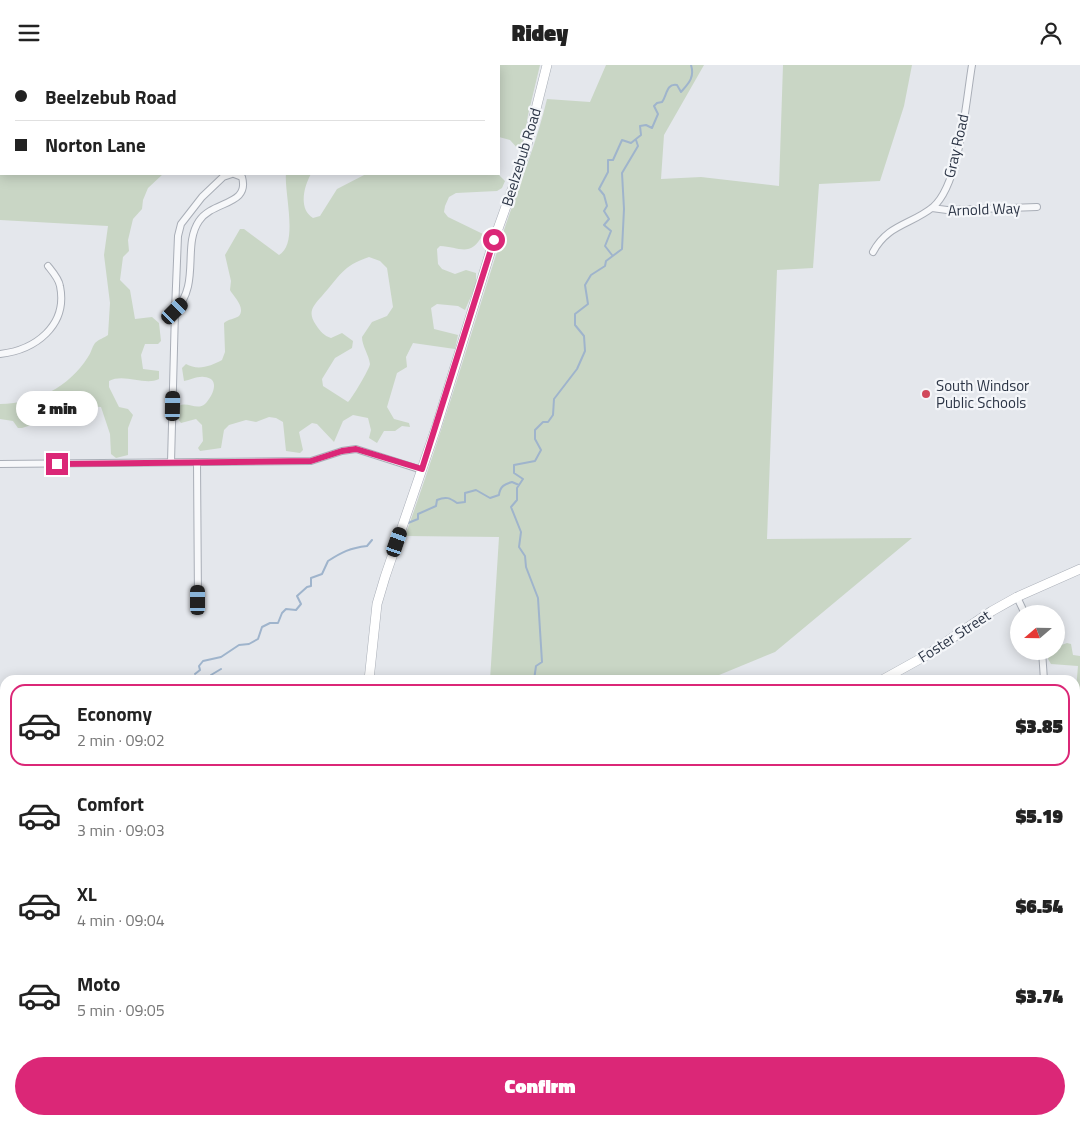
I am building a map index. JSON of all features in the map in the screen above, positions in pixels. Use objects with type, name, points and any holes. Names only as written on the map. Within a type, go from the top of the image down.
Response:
[{"type":"street","name":"Beelzebub Road","points":[[370,675],[377,604],[422,469],[494,240],[525,153],[546,65]]},
{"type":"street","name":"Gray Road","points":[[873,252],[879,240],[890,231],[932,208],[940,199],[952,175],[972,65]]},
{"type":"street","points":[[171,462],[178,236],[181,224],[202,197],[223,177],[230,175]]},
{"type":"street","points":[[175,311],[182,304],[189,283],[194,232],[199,221],[211,209],[236,200],[242,195],[244,186],[242,177],[236,175]]},
{"type":"street","name":"Arnold Way","points":[[932,208],[948,210],[1037,207]]},
{"type":"street","points":[[0,354],[18,352],[37,343],[50,329],[59,308],[60,285],[48,266]]},
{"type":"street","points":[[0,465],[311,461],[342,451],[356,449],[422,469]]},
{"type":"street","points":[[197,462],[198,600]]},
{"type":"street","name":"Foster Street","points":[[891,675],[927,655],[1017,597],[1080,569]]},
{"type":"street","points":[[1017,597],[1021,605]]},
{"type":"street","points":[[1043,660],[1044,675]]},
{"type":"green space","points":[[500,65],[540,65],[528,115],[524,142],[519,150],[510,140],[500,137]]},
{"type":"green space","points":[[606,65],[704,65],[664,135],[661,179],[701,177],[779,186],[783,65],[912,65],[904,106],[880,181],[819,184],[813,268],[777,270],[767,539],[912,538],[775,652],[719,675],[490,675],[499,537],[405,536],[443,424],[502,236],[532,151],[547,99],[590,102]]},
{"type":"green space","points":[[0,175],[162,175],[148,188],[143,200],[142,209],[133,219],[128,240],[129,251],[123,257],[120,280],[130,290],[135,319],[152,317],[159,323],[161,341],[158,344],[145,344],[141,355],[143,369],[159,371],[159,379],[147,381],[121,378],[109,381],[109,387],[119,407],[128,409],[133,415],[128,428],[128,455],[116,458],[111,454],[110,434],[101,407],[74,405],[50,419],[22,428],[18,428],[13,421],[0,419],[0,404],[27,401],[39,397],[61,385],[80,368],[95,343],[108,335],[110,303],[104,255],[108,226],[0,220]]},
{"type":"green space","points":[[286,175],[311,175],[306,185],[304,203],[308,214],[313,218],[320,216],[337,189],[364,175],[499,175],[505,181],[502,188],[497,191],[456,193],[449,197],[445,206],[444,212],[448,217],[483,234],[479,241],[469,249],[440,246],[437,249],[438,264],[442,269],[455,274],[466,270],[476,273],[476,285],[465,310],[458,306],[437,304],[431,308],[434,329],[458,335],[455,349],[413,343],[406,357],[407,367],[397,373],[387,407],[394,419],[409,423],[410,427],[402,426],[395,431],[384,431],[377,443],[369,438],[371,430],[368,418],[353,415],[343,421],[334,442],[317,424],[312,423],[299,432],[303,450],[300,453],[286,451],[283,422],[269,417],[256,422],[246,420],[229,425],[224,430],[221,448],[200,451],[198,448],[203,441],[202,425],[196,419],[181,423],[177,418],[179,406],[202,406],[211,397],[214,384],[209,378],[204,377],[184,381],[182,368],[186,364],[204,367],[222,360],[225,352],[224,323],[239,316],[241,313],[240,305],[230,290],[231,281],[225,255],[240,229],[244,229],[279,255],[285,249],[288,240],[289,217]],"holes":[[[369,257],[380,261],[387,268],[393,307],[387,316],[372,322],[362,337],[370,364],[348,402],[323,386],[322,379],[335,358],[352,348],[353,341],[342,333],[331,338],[324,335],[313,320],[312,309],[338,277],[347,268],[360,260]]]},
{"type":"green space","points":[[1065,644],[1071,644],[1073,655],[1080,656],[1080,675],[1077,675],[1078,666],[1051,664],[1049,660],[1065,660]]},
{"type":"waterway","points":[[612,255],[605,246],[611,231],[604,225],[609,219],[604,211],[607,206],[604,195],[599,189],[608,172],[608,160],[613,160],[622,140],[631,143],[641,135],[640,126],[646,125],[652,128],[658,114],[654,106],[662,102],[671,86],[677,85],[681,92],[691,77],[691,65]]},
{"type":"waterway","points":[[535,675],[536,666],[542,662],[538,598],[526,567],[525,556],[519,547],[521,532],[511,507],[517,500],[517,488],[523,479],[514,473],[514,465],[535,461],[541,450],[535,439],[535,430],[543,422],[548,422],[553,415],[554,399],[577,369],[585,351],[584,336],[575,325],[575,314],[588,304],[585,285],[591,275],[605,266],[606,261],[622,249],[624,209],[622,173],[638,146],[636,140]]},
{"type":"waterway","points":[[408,523],[418,519],[418,514],[436,506],[437,500],[448,498],[457,503],[465,502],[465,493],[476,490],[490,498],[499,495],[502,487],[507,484],[512,482],[519,485]]},
{"type":"waterway","points":[[195,674],[200,670],[199,666],[203,661],[221,657],[239,645],[249,644],[258,639],[262,627],[270,623],[278,623],[286,609],[296,610],[301,604],[297,596],[307,587],[311,586],[311,578],[322,574],[328,561],[346,551],[367,546],[372,540]]},
{"type":"waterway","points":[[211,675],[221,669]]},
{"type":"place","name":"South Windsor Public Schools","points":[[926,394]]},
{"type":"route","points":[[57,464],[311,461],[342,451],[356,449],[422,469],[494,240]]}]
